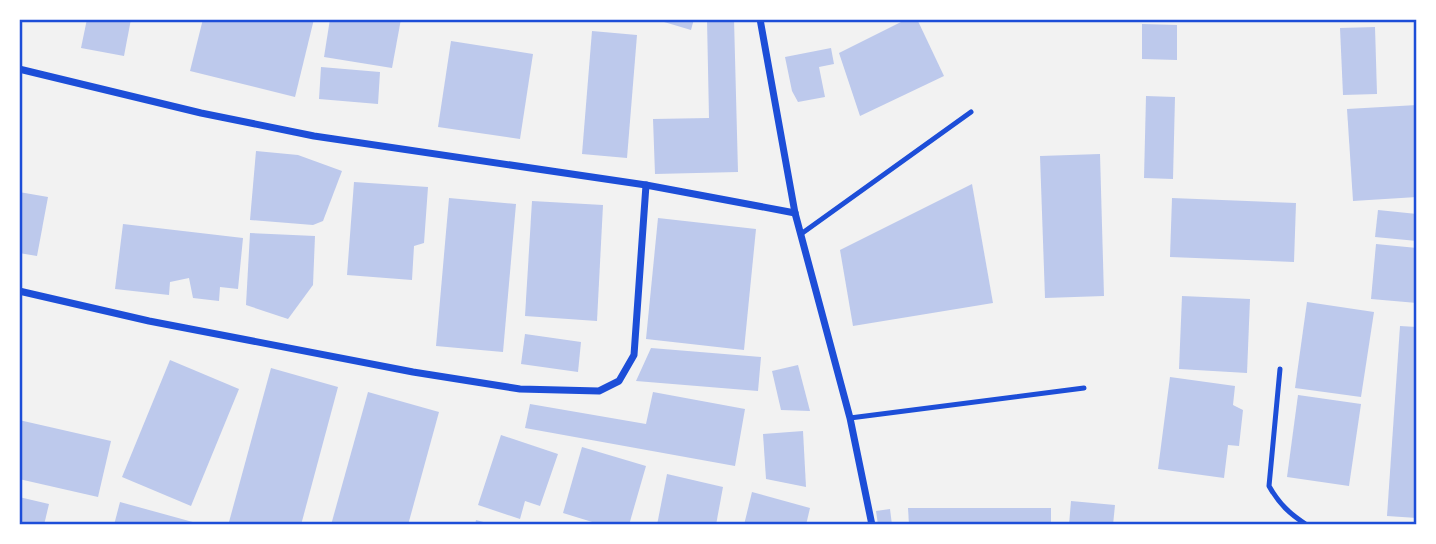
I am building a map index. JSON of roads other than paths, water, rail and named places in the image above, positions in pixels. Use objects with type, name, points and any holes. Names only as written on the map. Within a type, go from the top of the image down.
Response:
[{"type":"street","points":[[760,19],[795,213],[850,418],[872,525]]},
{"type":"street","points":[[19,69],[201,113],[314,136],[646,186],[795,213]]},
{"type":"street","points":[[19,291],[149,321],[414,372],[520,389],[599,391],[619,381],[634,355],[646,186]]},
{"type":"lane","points":[[801,234],[971,112]]},
{"type":"lane","points":[[1280,369],[1269,486],[1277,501],[1307,525]]},
{"type":"lane","points":[[850,418],[1084,388]]}]
